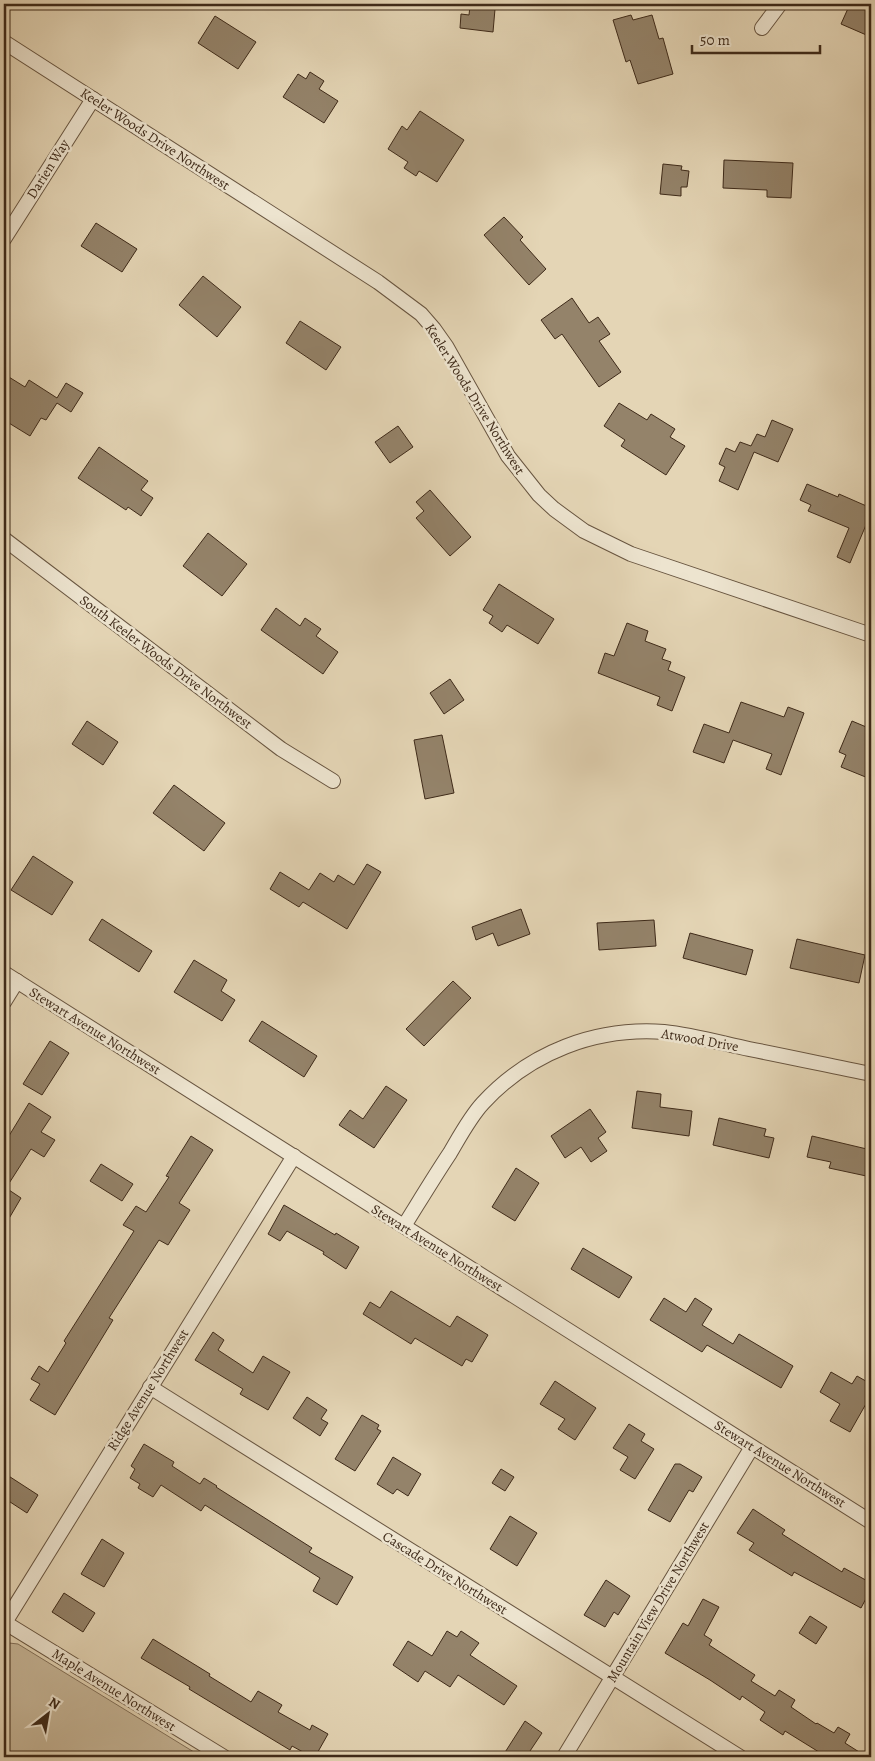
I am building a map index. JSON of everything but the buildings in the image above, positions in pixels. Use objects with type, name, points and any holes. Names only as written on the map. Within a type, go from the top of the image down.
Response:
[{"type":"street","points":[[762,28],[780,4]]},
{"type":"street","name":"Keeler Woods Drive Northwest","points":[[4,42],[378,282],[421,314],[446,346],[508,456],[539,495],[570,522],[599,540],[631,554],[871,635]]},
{"type":"street","name":"Darien Way","points":[[4,239],[93,98]]},
{"type":"street","name":"South Keeler Woods Drive Northwest","points":[[4,539],[282,749],[332,781]]},
{"type":"street","name":"Stewart Avenue Northwest","points":[[4,973],[871,1522]]},
{"type":"street","points":[[4,1002],[17,981]]},
{"type":"street","name":"Atwood Drive","points":[[404,1226],[468,1122],[483,1103],[498,1088],[540,1057],[582,1040],[602,1036],[664,1032],[871,1074]]},
{"type":"street","name":"Ridge Avenue Northwest","points":[[4,1623],[294,1156]]},
{"type":"street","name":"Cascade Drive Northwest","points":[[150,1387],[740,1757]]},
{"type":"street","name":"Mountain View Drive Northwest","points":[[564,1757],[752,1447]]},
{"type":"street","name":"Maple Avenue Northwest","points":[[4,1623],[224,1757]]},
{"type":"shaded area","points":[[9,1643],[18,1644],[202,1757],[4,1757],[4,1647]]}]
